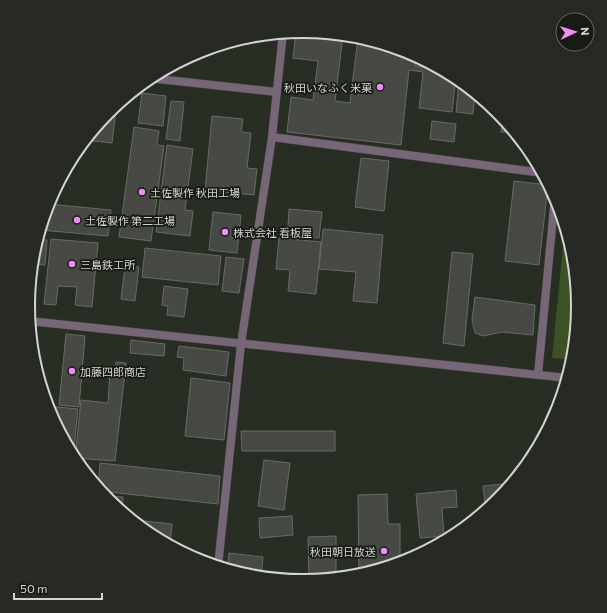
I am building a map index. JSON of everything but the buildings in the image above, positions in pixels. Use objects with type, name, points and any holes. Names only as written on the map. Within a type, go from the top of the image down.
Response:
[{"type":"street","points":[[219,561],[241,344],[272,138],[282,39]]},
{"type":"street","points":[[160,79],[277,92]]},
{"type":"street","points":[[272,138],[537,173]]},
{"type":"street","points":[[538,375],[554,209]]},
{"type":"street","points":[[36,322],[563,377]]},
{"type":"shaded area","points":[[304,38],[339,40],[373,47],[406,58],[438,74],[467,93],[505,129],[517,143],[536,172],[552,204],[558,220],[567,254],[572,306],[570,342],[558,393],[552,409],[536,441],[517,470],[481,508],[467,520],[438,539],[406,555],[390,561],[339,573],[304,575],[268,573],[234,566],[201,555],[169,539],[140,520],[102,484],[90,470],[71,441],[55,409],[49,393],[37,342],[35,306],[37,271],[44,237],[55,204],[71,172],[90,143],[126,105],[140,93],[169,74],[201,58],[217,52],[268,40]]},
{"type":"green space","points":[[564,239],[570,271],[572,306],[570,342],[567,359],[552,358]]},
{"type":"place","name":"秋田いなふく米菓","points":[[380,87]]},
{"type":"place","name":"土佐製作 秋田工場","points":[[142,192]]},
{"type":"place","name":"土佐製作 第二工場","points":[[77,220]]},
{"type":"place","name":"株式会社 看板屋","points":[[225,232]]},
{"type":"place","name":"三島鉄工所","points":[[72,264]]},
{"type":"place","name":"加藤四郎商店","points":[[72,371]]},
{"type":"place","name":"秋田朝日放送","points":[[384,551]]}]
